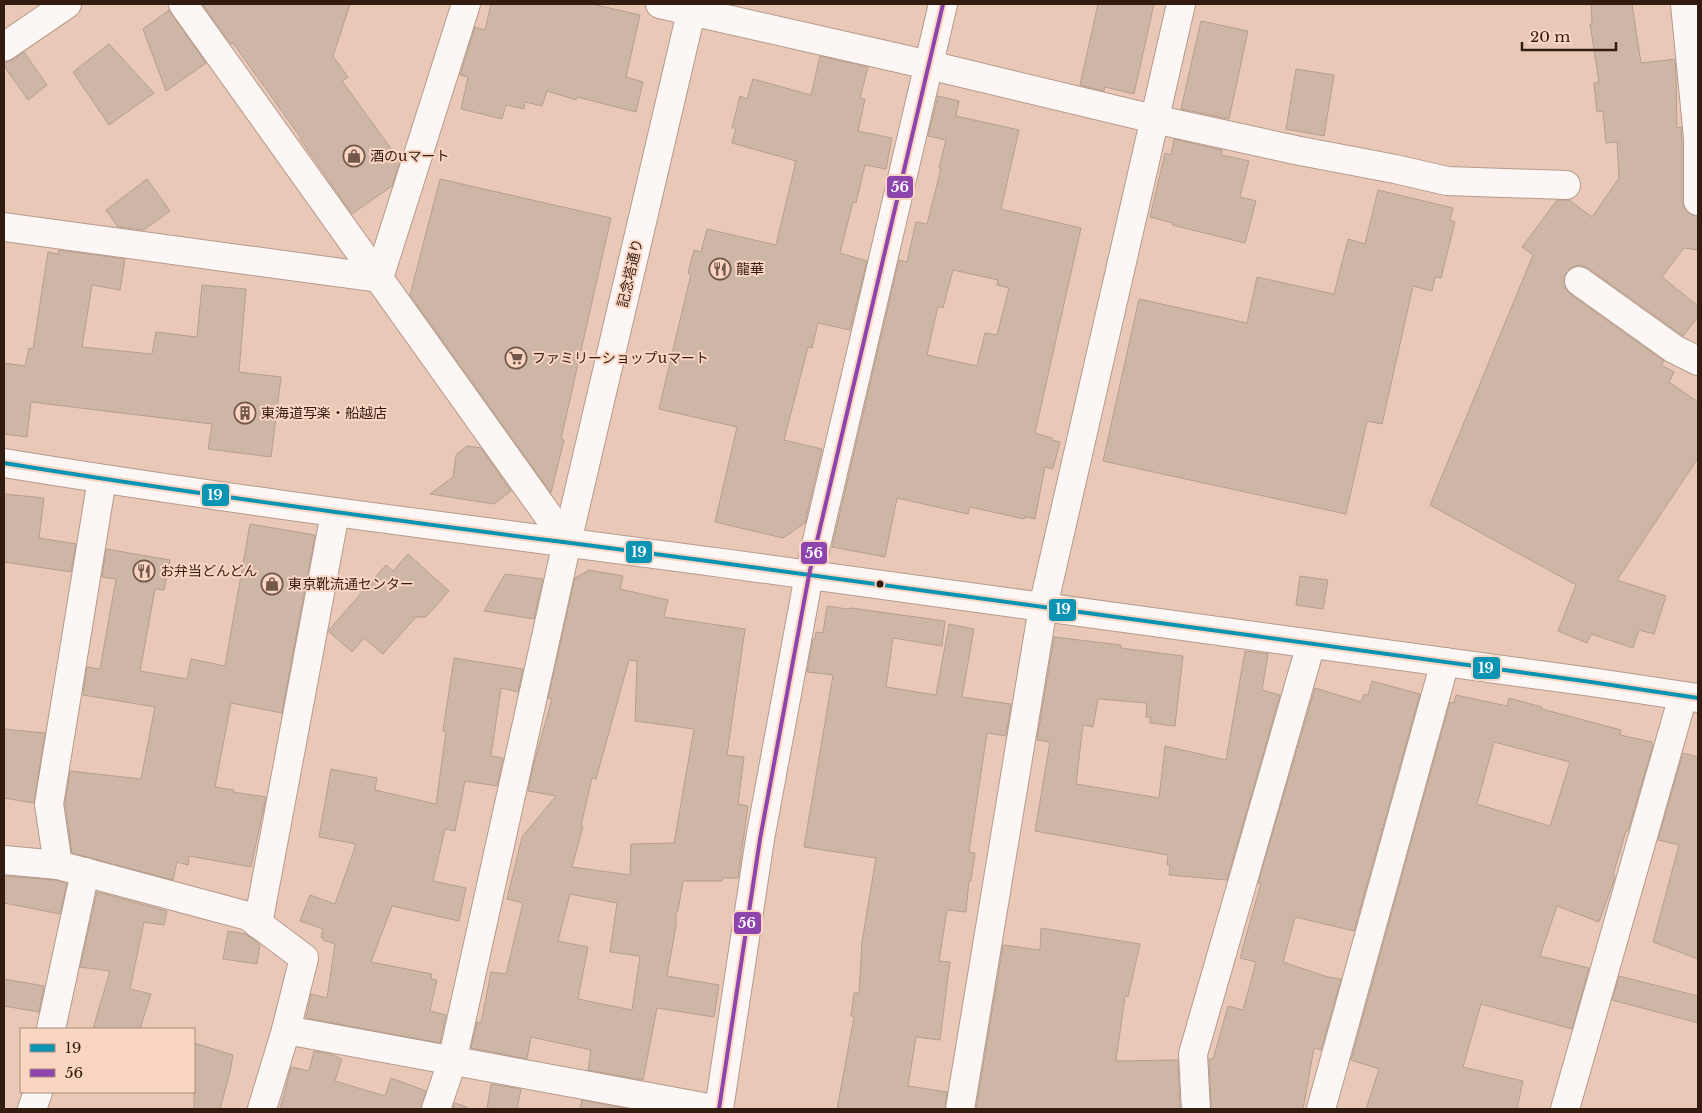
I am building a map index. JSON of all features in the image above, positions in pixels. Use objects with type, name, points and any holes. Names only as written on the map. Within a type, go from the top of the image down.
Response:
[{"type":"street","points":[[4,47],[67,4]]},
{"type":"street","points":[[183,4],[567,542]]},
{"type":"street","points":[[379,278],[466,4]]},
{"type":"street","points":[[660,4],[692,8],[1154,119],[1447,181],[1566,185]]},
{"type":"street","points":[[718,1109],[760,839],[809,575],[943,4]]},
{"type":"street","points":[[960,1109],[1043,607],[1181,4]]},
{"type":"street","points":[[1685,4],[1698,138],[1698,201]]},
{"type":"street","name":"記念塔通り","points":[[436,1109],[452,1062],[567,542],[692,8]]},
{"type":"street","points":[[4,227],[379,278]]},
{"type":"street","points":[[1579,281],[1674,349],[1698,361]]},
{"type":"street","points":[[4,463],[335,513],[567,542],[1691,697],[1565,1109]]},
{"type":"street","points":[[58,865],[49,804],[102,479]]},
{"type":"street","points":[[258,924],[335,513]]},
{"type":"street","points":[[1196,1109],[1194,1054],[1312,644]]},
{"type":"street","points":[[1321,1109],[1445,662]]},
{"type":"street","points":[[4,860],[58,865],[248,916],[304,958],[286,1030],[262,1109]]},
{"type":"street","points":[[52,1028],[85,872]]},
{"type":"street","points":[[286,1030],[714,1109]]},
{"type":"street","points":[[32,1109],[38,1093]]},
{"type":"building","points":[[202,4],[350,4],[333,56],[348,77],[342,81],[400,161],[392,186],[352,214],[301,138],[233,43],[231,44]]},
{"type":"building","points":[[491,4],[592,4],[640,15],[626,77],[643,82],[636,112],[577,97],[576,100],[547,91],[542,106],[525,102],[524,109],[506,105],[502,119],[461,109],[468,77],[460,75],[475,27],[485,30]]},
{"type":"building","points":[[1098,4],[1154,4],[1134,94],[1105,87],[1104,91],[1080,85]]},
{"type":"building","points":[[1591,4],[1632,4],[1641,63],[1675,59],[1677,128],[1681,127],[1682,143],[1682,201],[1684,208],[1690,214],[1698,217],[1698,250],[1684,248],[1662,277],[1698,306],[1698,317],[1683,336],[1588,268],[1580,265],[1572,267],[1564,279],[1565,287],[1570,294],[1664,361],[1661,365],[1674,372],[1669,382],[1698,402],[1698,458],[1617,580],[1666,596],[1654,634],[1639,630],[1633,648],[1591,634],[1587,643],[1558,631],[1576,585],[1430,505],[1533,255],[1522,247],[1557,200],[1569,200],[1592,217],[1619,178],[1617,142],[1606,143],[1603,111],[1597,112],[1594,83],[1599,82],[1590,24],[1592,24]]},
{"type":"building","points":[[169,10],[206,63],[166,91],[143,29]]},
{"type":"building","points":[[1201,21],[1248,31],[1229,119],[1181,109]]},
{"type":"building","points":[[109,44],[154,93],[109,125],[73,72]]},
{"type":"building","points":[[24,52],[47,85],[28,100],[4,66],[4,62],[12,60]]},
{"type":"building","points":[[820,56],[868,67],[860,98],[865,99],[858,131],[892,138],[886,169],[865,165],[856,203],[853,202],[840,253],[867,261],[850,330],[818,323],[812,348],[808,347],[784,440],[822,449],[805,523],[783,538],[715,522],[737,427],[659,409],[691,274],[688,273],[694,250],[701,252],[707,229],[776,245],[796,161],[732,143],[736,128],[732,128],[740,96],[747,99],[753,79],[811,95]]},
{"type":"building","points":[[1296,69],[1334,75],[1324,136],[1286,129]]},
{"type":"building","points":[[938,96],[959,101],[956,116],[1019,130],[1001,209],[1081,228],[1035,433],[1060,442],[1053,469],[1045,467],[1035,519],[1025,517],[1024,519],[970,507],[968,514],[897,498],[885,557],[832,547],[899,260],[907,262],[916,222],[927,224],[941,169],[939,168],[946,140],[928,136]],"holes":[[[953,270],[998,280],[997,285],[1009,288],[997,335],[985,333],[977,366],[927,355],[938,306],[943,308]]]},
{"type":"building","points":[[1174,139],[1222,150],[1221,155],[1249,161],[1240,197],[1256,201],[1245,243],[1172,225],[1173,223],[1150,217],[1165,153],[1171,155]]},
{"type":"building","points":[[147,179],[170,211],[144,230],[118,227],[106,210]]},
{"type":"building","name":"ファミリーショップuマート","points":[[440,179],[611,218],[561,439],[564,440],[551,493],[410,295]]},
{"type":"building","points":[[1378,190],[1453,208],[1450,220],[1455,222],[1441,278],[1435,277],[1432,291],[1413,286],[1382,424],[1367,421],[1346,514],[1103,461],[1139,299],[1247,323],[1257,277],[1334,294],[1348,239],[1365,244]]},
{"type":"building","points":[[59,250],[125,259],[120,290],[92,285],[82,347],[152,354],[156,332],[197,337],[202,285],[246,289],[239,372],[281,377],[271,457],[208,449],[212,424],[31,402],[27,437],[4,434],[4,363],[25,366],[29,348],[33,349],[48,252],[58,254]]},
{"type":"building","points":[[467,446],[481,448],[511,491],[494,504],[430,494],[453,477],[456,455]]},
{"type":"building","points":[[4,494],[44,498],[39,538],[76,544],[71,572],[4,562]]},
{"type":"building","points":[[250,524],[315,535],[282,713],[231,703],[215,787],[266,797],[251,867],[189,856],[188,865],[177,862],[173,880],[72,853],[65,804],[70,771],[141,779],[155,707],[83,695],[87,667],[100,669],[116,579],[102,577],[106,549],[170,560],[164,590],[155,589],[140,671],[187,679],[191,659],[225,666]]},
{"type":"building","points":[[408,554],[449,591],[426,617],[416,617],[383,654],[364,638],[352,652],[329,630],[386,565],[393,571]]},
{"type":"building","points":[[589,570],[623,576],[620,589],[668,600],[664,617],[745,629],[727,755],[744,757],[738,804],[748,806],[738,878],[723,878],[722,881],[683,881],[678,911],[676,912],[676,926],[667,976],[719,985],[714,1017],[657,1008],[643,1080],[588,1070],[591,1050],[531,1037],[527,1059],[471,1048],[477,1022],[481,1023],[491,972],[506,974],[523,903],[507,899],[522,837],[556,796],[528,791],[552,699],[548,698],[575,578]],"holes":[[[629,660],[637,661],[635,721],[694,729],[674,843],[631,844],[630,875],[572,867],[583,826],[581,825],[592,778],[596,779]],[[570,894],[617,903],[610,952],[640,956],[632,1010],[578,999],[588,947],[558,941]]]},
{"type":"building","points":[[505,574],[543,579],[534,619],[484,611]]},
{"type":"building","points":[[1300,576],[1328,580],[1323,609],[1296,605]]},
{"type":"building","points":[[827,606],[945,621],[942,646],[893,638],[886,687],[936,695],[949,624],[974,629],[962,697],[1011,704],[1006,736],[987,733],[969,852],[975,853],[971,881],[969,881],[966,912],[947,910],[939,961],[950,962],[940,1040],[916,1037],[908,1086],[947,1092],[945,1109],[837,1109],[854,1017],[851,1016],[854,993],[859,993],[862,942],[876,858],[804,847],[833,675],[807,672],[813,639],[815,639],[816,632],[823,633]]},
{"type":"building","points":[[1054,637],[1121,645],[1121,648],[1183,656],[1175,726],[1150,723],[1151,717],[1146,717],[1147,703],[1098,699],[1093,727],[1083,725],[1076,784],[1159,798],[1165,746],[1226,760],[1245,651],[1268,654],[1262,690],[1280,695],[1227,880],[1169,875],[1168,855],[1035,831],[1050,742],[1037,740]]},
{"type":"building","points":[[454,658],[523,669],[518,692],[501,688],[491,756],[503,758],[497,786],[465,781],[455,831],[445,829],[433,881],[466,888],[459,921],[392,906],[371,962],[432,974],[431,979],[437,980],[430,1011],[446,1015],[440,1043],[306,1018],[311,994],[327,998],[335,944],[323,940],[324,938],[321,937],[323,929],[300,921],[310,895],[335,904],[356,844],[319,837],[331,769],[377,778],[375,790],[436,804],[446,732],[443,731]]},
{"type":"building","points":[[1372,681],[1420,694],[1354,931],[1295,917],[1283,962],[1328,977],[1341,979],[1321,1050],[1314,1048],[1303,1109],[1211,1109],[1209,1059],[1213,1059],[1228,1006],[1243,1010],[1256,962],[1240,958],[1261,883],[1258,883],[1315,688],[1361,702],[1364,694],[1368,695]]},
{"type":"building","points":[[1456,695],[1507,706],[1509,698],[1542,707],[1542,709],[1621,730],[1620,735],[1652,742],[1653,745],[1613,875],[1615,876],[1613,883],[1599,922],[1557,906],[1540,956],[1589,968],[1572,1029],[1481,1004],[1463,1067],[1523,1081],[1517,1109],[1366,1109],[1379,1069],[1351,1060],[1450,702],[1454,703]],"holes":[[[1494,742],[1570,762],[1550,826],[1477,804]]]},
{"type":"building","points":[[4,729],[45,733],[34,803],[4,798]]},
{"type":"building","points":[[1683,753],[1698,757],[1698,959],[1653,942],[1679,845],[1658,840]]},
{"type":"building","points":[[4,876],[55,880],[67,883],[60,914],[4,903]]},
{"type":"building","points":[[97,892],[167,911],[164,925],[144,922],[130,989],[151,994],[140,1028],[93,1028],[110,971],[80,967]]},
{"type":"building","points":[[1041,928],[1140,944],[1128,997],[1125,996],[1116,1061],[1178,1060],[1180,1109],[976,1109],[1003,945],[1040,950]]},
{"type":"building","points":[[228,931],[246,934],[260,945],[257,964],[223,959]]},
{"type":"building","points":[[1619,976],[1698,996],[1698,1023],[1612,1000]]},
{"type":"building","points":[[4,979],[44,986],[39,1012],[4,1006]]},
{"type":"building","points":[[195,1043],[233,1055],[220,1109],[194,1109]]},
{"type":"building","points":[[314,1051],[330,1054],[342,1059],[335,1081],[385,1096],[391,1078],[426,1091],[421,1109],[280,1109],[291,1067],[309,1071]]},
{"type":"building","points":[[491,1084],[521,1089],[517,1109],[487,1109]]},
{"type":"building","points":[[582,1100],[629,1109],[580,1109]]},
{"type":"building","points":[[455,1103],[467,1107],[467,1109],[452,1109]]},
{"type":"transit line","name":"56","points":[[719,1109],[760,839],[809,575],[943,4]]},
{"type":"transit line","name":"19","points":[[4,463],[272,503],[1698,698]]},
{"type":"place","name":"酒のuマート","points":[[354,156]]},
{"type":"place","name":"龍華","points":[[720,269]]},
{"type":"place","name":"ファミリーショップuマート","points":[[516,358]]},
{"type":"place","name":"東海道写楽・船越店","points":[[245,413]]},
{"type":"place","name":"お弁当どんどん","points":[[144,571]]},
{"type":"place","name":"東京靴流通センター","points":[[272,584]]}]
